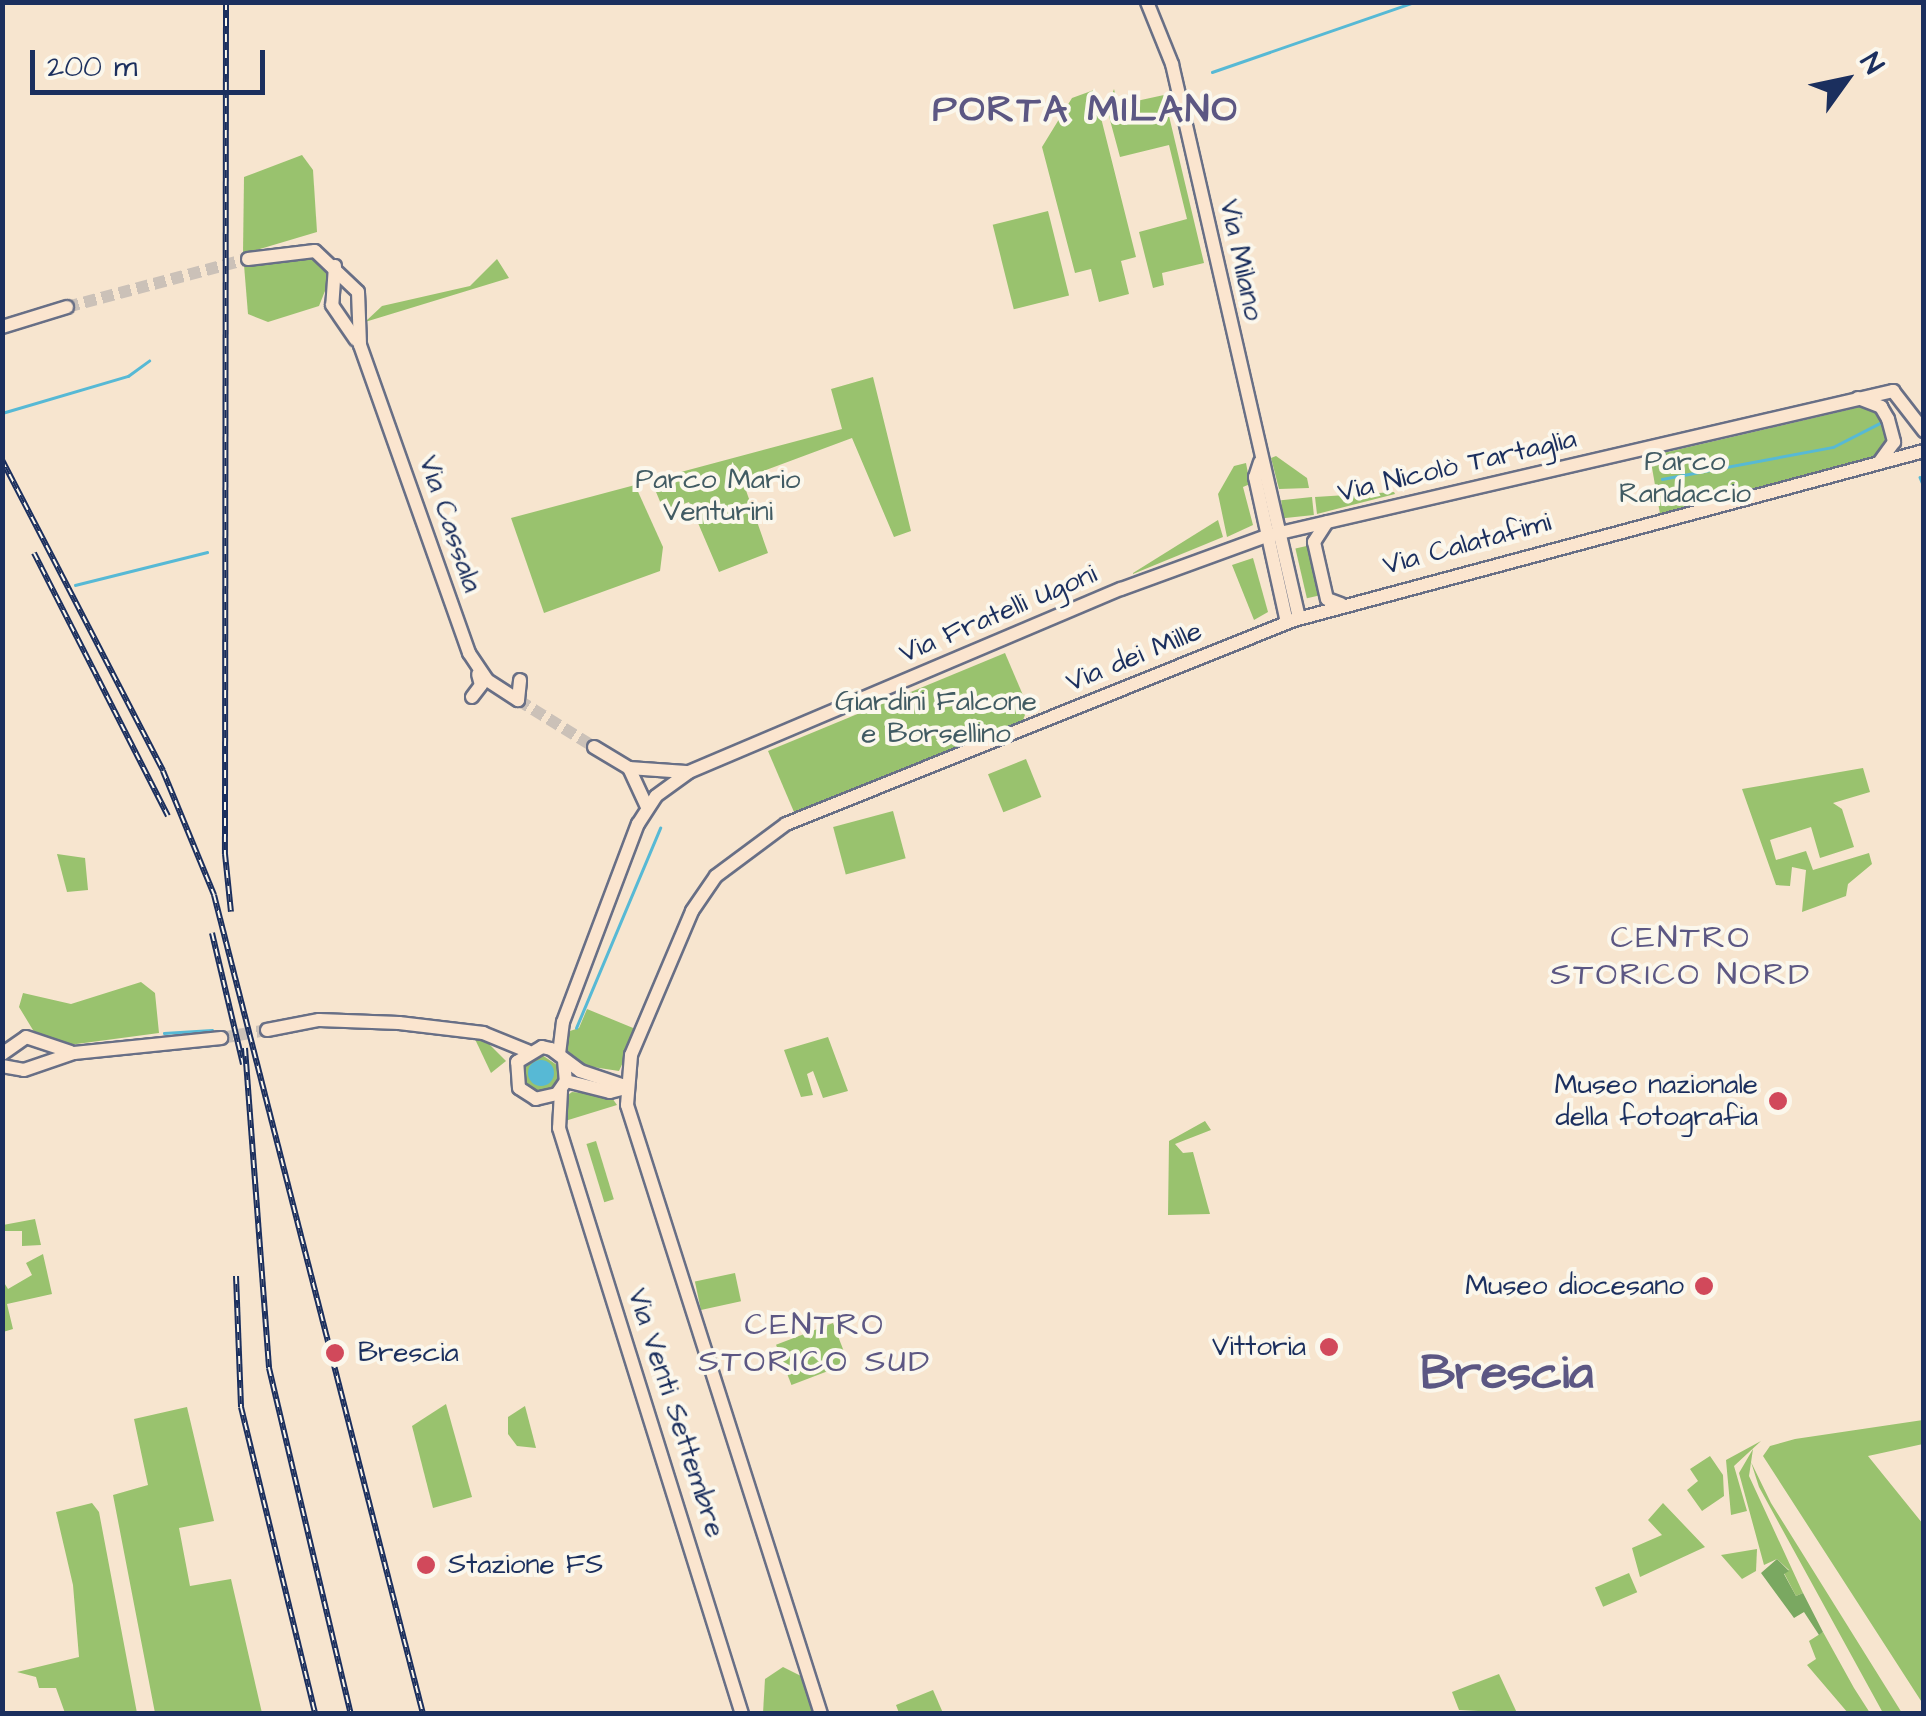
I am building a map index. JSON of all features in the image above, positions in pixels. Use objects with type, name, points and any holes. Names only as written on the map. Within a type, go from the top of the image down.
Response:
[{"type":"main road","name":"Via Milano","points":[[1147,2],[1168,66],[1259,459],[1282,532],[1293,620]]},
{"type":"main road","points":[[248,259],[298,249],[335,266],[354,288]]},
{"type":"main road","name":"Via Cassala","points":[[335,266],[332,305],[348,314],[476,667]]},
{"type":"main road","points":[[336,290],[354,288]]},
{"type":"main road","name":"Via Cassala","points":[[348,314],[360,304],[354,288]]},
{"type":"main road","points":[[2,327],[67,308]]},
{"type":"main road","name":"Via Nicolò Tartaglia","points":[[1267,536],[1893,391],[1924,431]]},
{"type":"main road","points":[[1858,398],[1881,407],[1888,420],[1894,442],[1877,465]]},
{"type":"main road","name":"Via Calatafimi","points":[[1293,620],[1341,604],[1924,451]]},
{"type":"main road","name":"Via Milano","points":[[1259,459],[1255,476],[1267,536],[1293,620]]},
{"type":"main road","points":[[1329,521],[1316,530],[1314,542],[1328,599],[1341,604]]},
{"type":"main road","name":"Via Fratelli Ugoni","points":[[561,1057],[562,1029],[647,807],[690,772],[1121,590],[1267,536]]},
{"type":"main road","name":"Via dei Mille","points":[[625,1087],[632,1055],[701,894],[770,834],[1293,620]]},
{"type":"main road","points":[[472,697],[481,685],[476,667]]},
{"type":"main road","points":[[476,667],[518,700],[520,680]]},
{"type":"main road","points":[[594,747],[629,768],[690,772]]},
{"type":"main road","points":[[629,768],[647,807]]},
{"type":"main road","points":[[267,1030],[347,1020],[483,1033],[527,1051],[542,1047],[625,1087],[821,1714]]},
{"type":"main road","name":"Via Fratelli Ugoni","points":[[542,1047],[562,1029]]},
{"type":"main road","points":[[483,1033],[514,1071],[519,1088],[536,1099],[563,1086],[625,1087]]},
{"type":"main road","points":[[74,1052],[20,1038],[5,1052],[9,1066],[74,1052],[221,1038]]},
{"type":"main road","points":[[35,1042],[38,1062]]},
{"type":"main road","points":[[514,1071],[527,1051]]},
{"type":"main road","points":[[561,1057],[563,1086]]},
{"type":"main road","name":"Via Venti Settembre","points":[[559,1128],[563,1086]]},
{"type":"main road","name":"Via Venti Settembre","points":[[536,1099],[559,1128],[742,1714]]},
{"type":"green space","points":[[1114,89],[1118,105],[1164,95],[1204,263],[1162,273],[1164,285],[1153,288],[1139,232],[1187,219],[1169,145],[1120,157],[1107,109]]},
{"type":"green space","points":[[1094,90],[1136,257],[1121,261],[1129,294],[1099,302],[1091,269],[1075,273],[1042,147],[1072,98]]},
{"type":"green space","points":[[302,155],[313,170],[317,232],[243,254],[244,177]]},
{"type":"green space","points":[[1048,211],[1069,295],[1014,309],[993,225]]},
{"type":"green space","points":[[312,255],[331,276],[319,306],[268,322],[248,314],[244,265]]},
{"type":"green space","points":[[497,259],[509,278],[365,322],[382,306],[470,286]]},
{"type":"green space","name":"Parco Mario Venturini","points":[[873,377],[911,531],[894,537],[852,438],[742,479],[768,553],[719,572],[689,502],[664,511],[651,480],[842,429],[831,389]]},
{"type":"green space","name":"Parco Randaccio","points":[[1860,407],[1878,411],[1888,436],[1886,450],[1872,461],[1660,514],[1650,456]]},
{"type":"green space","points":[[1276,456],[1307,478],[1309,488],[1279,489],[1271,458]]},
{"type":"green space","points":[[1246,463],[1250,484],[1243,487],[1253,525],[1227,537],[1218,494],[1234,466]]},
{"type":"green space","name":"Parco Mario Venturini","points":[[635,485],[663,547],[660,571],[544,613],[511,518]]},
{"type":"green space","points":[[1395,494],[1317,514],[1315,497]]},
{"type":"green space","points":[[1312,497],[1314,515],[1283,518],[1281,500]]},
{"type":"green space","points":[[1218,520],[1223,537],[1133,574],[1133,573]]},
{"type":"green space","points":[[1311,545],[1322,595],[1307,598],[1295,549]]},
{"type":"green space","points":[[1253,558],[1268,612],[1254,620],[1232,565]]},
{"type":"green space","name":"Giardini Falcone e Borsellino","points":[[1005,653],[1028,707],[1023,720],[794,812],[768,751]]},
{"type":"green space","points":[[1026,759],[1041,797],[1003,812],[988,774]]},
{"type":"green space","points":[[1863,768],[1870,792],[1833,803],[1842,809],[1854,847],[1820,858],[1811,827],[1770,840],[1776,860],[1806,851],[1813,870],[1869,853],[1872,864],[1848,884],[1846,896],[1802,912],[1806,870],[1792,867],[1790,886],[1776,885],[1742,789]]},
{"type":"green space","points":[[893,811],[906,858],[846,874],[833,827]]},
{"type":"green space","points":[[57,854],[85,858],[88,890],[67,892]]},
{"type":"green space","points":[[141,982],[155,993],[159,1033],[69,1045],[36,1035],[19,1007],[23,993],[71,1004]]},
{"type":"green space","points":[[587,1009],[638,1030],[619,1071],[586,1066],[567,1051],[567,1032],[579,1028]]},
{"type":"green space","points":[[474,1037],[483,1038],[506,1061],[491,1073]]},
{"type":"green space","points":[[828,1037],[848,1091],[823,1098],[813,1071],[807,1074],[813,1095],[801,1097],[784,1050]]},
{"type":"green space","points":[[539,1053],[560,1067],[555,1088],[540,1093],[525,1086],[522,1065]]},
{"type":"green space","points":[[572,1092],[610,1095],[617,1105],[565,1121],[565,1097]]},
{"type":"green space","points":[[1205,1121],[1211,1130],[1175,1144],[1183,1153],[1193,1152],[1210,1214],[1168,1215],[1169,1141]]},
{"type":"green space","points":[[596,1141],[614,1199],[604,1202],[586,1144]]},
{"type":"green space","points":[[35,1219],[41,1245],[22,1246],[22,1231],[3,1231],[3,1225]]},
{"type":"green space","points":[[43,1254],[52,1294],[7,1304],[13,1329],[3,1332],[3,1281],[8,1289],[32,1275],[26,1263]]},
{"type":"green space","points":[[735,1273],[741,1301],[701,1310],[695,1282]]},
{"type":"green space","points":[[833,1323],[848,1363],[791,1385],[776,1345]]},
{"type":"green space","points":[[446,1404],[472,1497],[433,1508],[412,1426]]},
{"type":"green space","points":[[525,1406],[536,1448],[517,1446],[508,1434],[508,1417]]},
{"type":"green space","points":[[187,1407],[214,1521],[179,1528],[190,1586],[231,1579],[262,1713],[155,1713],[113,1495],[148,1485],[134,1419]]},
{"type":"green space","points":[[1923,1420],[1923,1444],[1868,1456],[1923,1524],[1923,1704],[1763,1456],[1770,1446],[1795,1439]]},
{"type":"green space","points":[[1761,1441],[1734,1466],[1747,1511],[1731,1515],[1726,1460]]},
{"type":"green space","points":[[1753,1449],[1749,1476],[1803,1593],[1796,1596],[1784,1573],[1789,1570],[1777,1559],[1764,1565],[1739,1473]]},
{"type":"green space","points":[[1710,1456],[1723,1475],[1724,1496],[1702,1511],[1687,1490],[1698,1481],[1690,1469]]},
{"type":"green space","points":[[1751,1462],[1771,1503],[1902,1713],[1883,1713],[1759,1487]]},
{"type":"green space","points":[[92,1503],[99,1512],[137,1713],[65,1713],[56,1688],[39,1688],[36,1677],[17,1672],[79,1657],[73,1585],[56,1512]]},
{"type":"green space","points":[[1663,1503],[1705,1547],[1640,1577],[1632,1548],[1662,1535],[1648,1520]]},
{"type":"green space","points":[[1757,1549],[1756,1571],[1742,1579],[1721,1555]]},
{"type":"green space","points":[[1777,1559],[1789,1571],[1784,1574],[1796,1596],[1803,1593],[1823,1632],[1819,1635],[1804,1612],[1794,1618],[1761,1573]]},
{"type":"green space","points":[[1629,1573],[1637,1592],[1603,1607],[1595,1587]]},
{"type":"green space","points":[[1823,1632],[1870,1713],[1848,1713],[1807,1665],[1816,1659],[1809,1641]]},
{"type":"green space","points":[[783,1667],[803,1677],[815,1713],[763,1713],[765,1679]]},
{"type":"green space","points":[[1499,1674],[1517,1713],[1459,1710],[1452,1692]]},
{"type":"green space","points":[[933,1690],[943,1713],[899,1713],[896,1705]]},
{"type":"water","points":[[541,1060],[550,1064],[554,1073],[550,1082],[541,1086],[532,1082],[528,1073],[532,1064]]},
{"type":"waterway","points":[[1212,72],[1414,2]]},
{"type":"waterway","points":[[2,413],[128,376],[149,361]]},
{"type":"waterway","points":[[1662,479],[1833,447],[1880,423]]},
{"type":"waterway","points":[[1920,477],[1924,487]]},
{"type":"waterway","points":[[75,585],[207,552]]},
{"type":"waterway","points":[[576,1028],[660,828]]},
{"type":"waterway","points":[[164,1033],[212,1030]]},
{"type":"tunnel","points":[[67,307],[248,259]]},
{"type":"tunnel","points":[[518,700],[594,747]]},
{"type":"tunnel","points":[[221,1038],[267,1030]]},
{"type":"railway","points":[[226,2],[225,854],[231,912]]},
{"type":"railway","points":[[2,460],[163,771],[214,895],[423,1714]]},
{"type":"railway","points":[[34,553],[168,816]]},
{"type":"railway","points":[[212,933],[243,1064]]},
{"type":"railway","points":[[245,1048],[269,1368],[351,1714]]},
{"type":"railway","points":[[236,1276],[241,1407],[315,1714]]},
{"type":"place","name":"Museo nazionale della fotografia","points":[[1778,1101]]},
{"type":"place","name":"Museo diocesano","points":[[1704,1286]]},
{"type":"place","name":"Vittoria","points":[[1329,1347]]},
{"type":"place","name":"Brescia","points":[[335,1353]]},
{"type":"place","name":"Stazione FS","points":[[426,1565]]},
{"type":"district","name":"PORTA MILANO","points":[[1086,111]]},
{"type":"district","name":"CENTRO STORICO NORD","points":[[1681,958]]},
{"type":"district","name":"CENTRO STORICO SUD","points":[[815,1344]]},
{"type":"district","name":"Brescia","points":[[1507,1375]]}]
